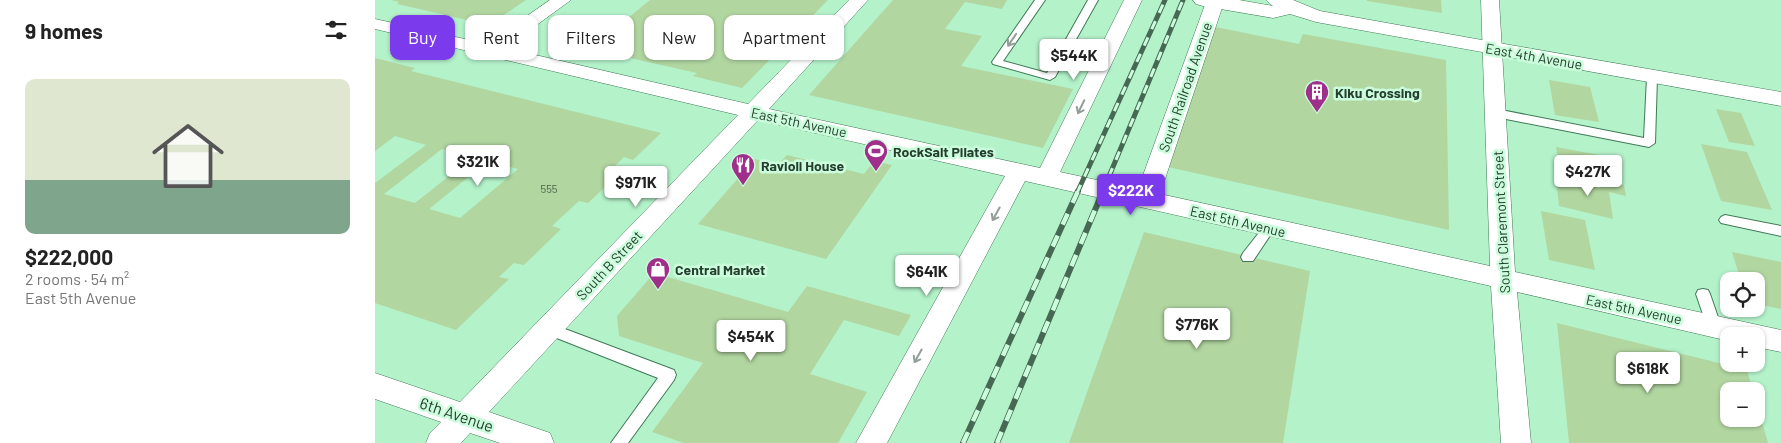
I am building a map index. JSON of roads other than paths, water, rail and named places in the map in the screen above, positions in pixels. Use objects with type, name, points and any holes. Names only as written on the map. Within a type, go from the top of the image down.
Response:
[{"type":"main road","name":"East 4th Avenue","points":[[1209,1],[1273,12],[1280,12],[1283,4],[1316,16],[1781,99]]},
{"type":"street","points":[[538,17],[562,0]]},
{"type":"street","name":"South B Street","points":[[441,443],[859,0]]},
{"type":"street","points":[[1046,178],[1133,0]]},
{"type":"street","name":"South Claremont Street","points":[[1490,0],[1503,280],[1516,443]]},
{"type":"street","name":"South Railroad Avenue","points":[[1146,200],[1209,1]]},
{"type":"street","name":"East 5th Avenue","points":[[375,24],[465,44]]},
{"type":"street","name":"East 5th Avenue","points":[[533,60],[1046,178],[1781,341]]},
{"type":"street","points":[[871,443],[1019,171]]},
{"type":"street","name":"6th Avenue","points":[[375,386],[539,443]]},
{"type":"lane","points":[[1040,0],[997,62],[1050,76],[1093,0]]},
{"type":"lane","points":[[1495,113],[1649,143],[1652,77]]},
{"type":"lane","points":[[1725,220],[1781,231]]},
{"type":"lane","points":[[1248,257],[1269,228]]},
{"type":"lane","points":[[1703,294],[1715,326]]},
{"type":"lane","points":[[549,329],[669,375],[619,443]]},
{"type":"railway","points":[[1077,193],[1165,0]]},
{"type":"railway","points":[[1102,193],[1183,0]]},
{"type":"railway","points":[[963,443],[1078,191]]},
{"type":"railway","points":[[997,443],[1103,191]]},
{"type":"place","name":"Kiku Crossing","points":[[1317,113]]},
{"type":"place","name":"RockSalt Pilates","points":[[876,172]]},
{"type":"place","name":"Ravioli House","points":[[743,186]]},
{"type":"place","name":"Central Market","points":[[658,290]]}]
